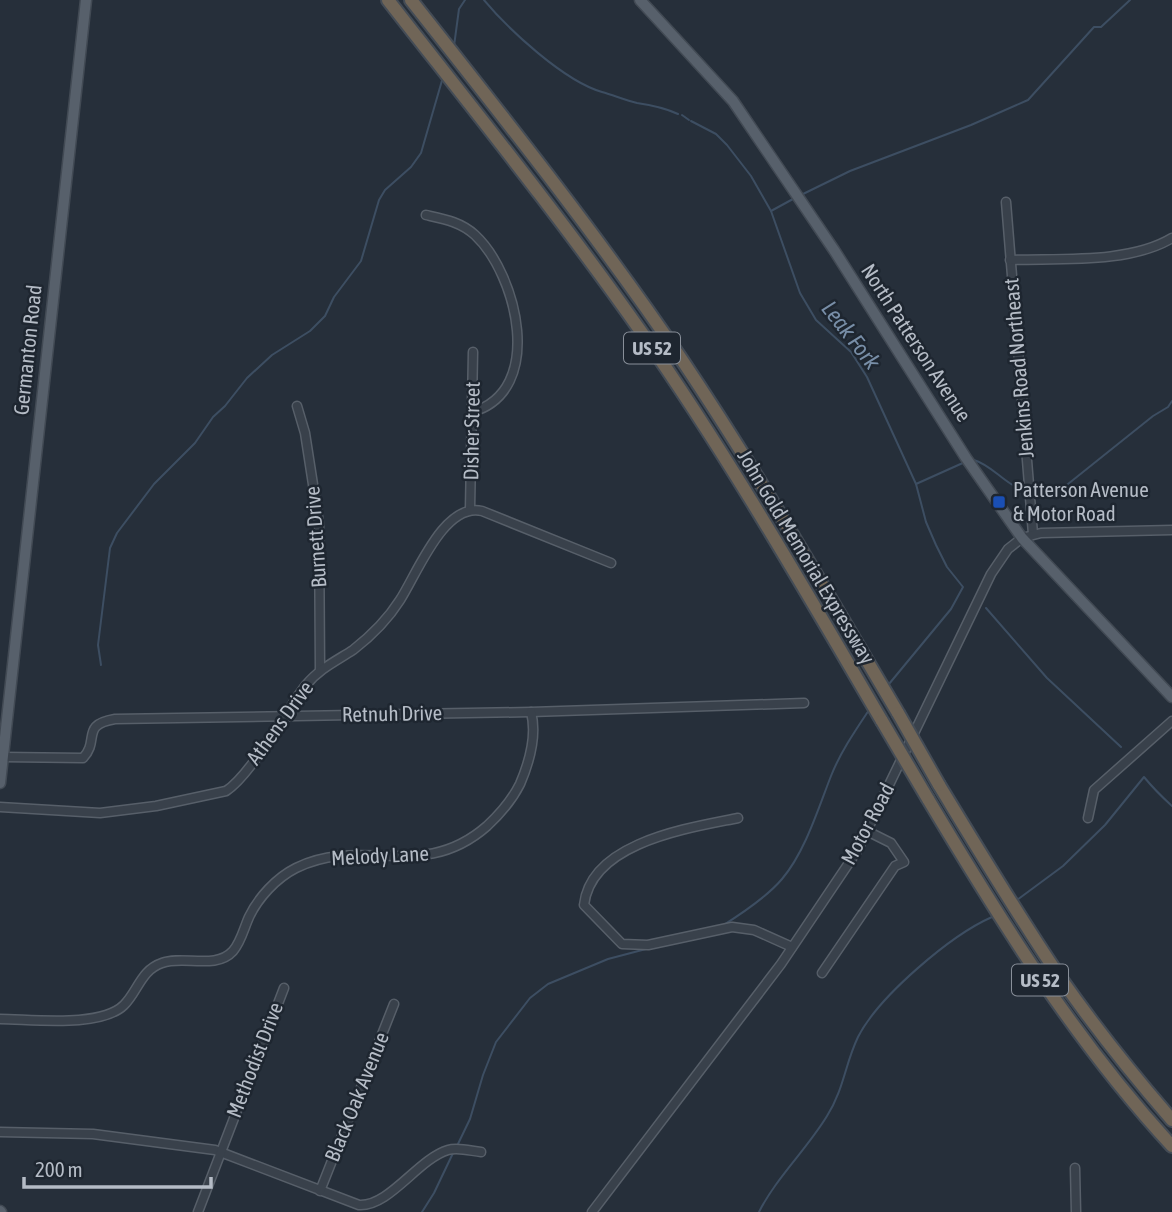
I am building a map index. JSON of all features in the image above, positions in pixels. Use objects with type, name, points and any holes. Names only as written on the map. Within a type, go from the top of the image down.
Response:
[{"type":"highway","name":"John Gold Memorial Expressway","points":[[388,0],[525,174],[643,334],[717,446],[985,895],[1048,992],[1122,1088],[1172,1146]]},
{"type":"highway","name":"John Gold Memorial Expressway","points":[[411,0],[570,204],[681,360],[753,470],[1025,925],[1107,1041],[1172,1120]]},
{"type":"main road","name":"Germanton Road","points":[[0,783],[4,702],[86,0]]},
{"type":"main road","name":"North Patterson Avenue","points":[[640,0],[733,101],[827,240],[966,458],[1022,538],[1172,697]]},
{"type":"street","name":"Jenkins Road Northeast","points":[[1006,202],[1033,534]]},
{"type":"street","points":[[426,215],[449,220],[474,233],[498,265],[513,305],[518,346],[511,379],[500,396],[484,409],[472,412]]},
{"type":"street","points":[[1010,260],[1133,254],[1160,246],[1172,238]]},
{"type":"street","name":"Disher Street","points":[[470,509],[473,352]]},
{"type":"street","name":"Burnett Drive","points":[[298,406],[319,523],[320,670]]},
{"type":"street","points":[[470,509],[482,511],[611,563]]},
{"type":"street","name":"Athens Drive","points":[[0,807],[100,813],[156,806],[221,793],[235,784],[283,716],[320,670],[357,646],[386,620],[415,577],[439,534],[470,509]]},
{"type":"street","name":"Motor Road","points":[[592,1212],[792,947],[857,851],[985,586],[1003,555],[1022,538],[1033,534],[1172,530]]},
{"type":"street","name":"Retnuh Drive","points":[[3,757],[83,758],[89,748],[95,726],[115,719],[531,712],[804,703]]},
{"type":"street","name":"Melody Lane","points":[[0,1019],[97,1018],[123,1007],[145,974],[156,965],[167,961],[224,958],[237,946],[254,908],[272,886],[294,869],[313,861],[328,856],[422,856],[460,845],[494,820],[517,790],[531,744],[531,712]]},
{"type":"street","points":[[1088,818],[1094,790],[1172,721]]},
{"type":"street","points":[[738,818],[687,828],[632,846],[604,868],[593,881],[584,905],[622,944],[648,945],[732,927],[754,930],[792,947]]},
{"type":"street","points":[[822,973],[895,867],[904,862],[891,843],[867,831]]},
{"type":"street","name":"Methodist Drive","points":[[198,1212],[284,988]]},
{"type":"street","name":"Black Oak Avenue","points":[[320,1191],[394,1004]]},
{"type":"street","points":[[0,1132],[93,1134],[215,1150],[365,1206],[447,1150],[481,1152]]},
{"type":"street","points":[[1075,1168],[1076,1212]]},
{"type":"waterway","points":[[454,46],[459,9],[465,0]]},
{"type":"waterway","name":"Leak Fork","points":[[484,0],[522,39],[571,77],[602,92],[678,114]]},
{"type":"waterway","points":[[801,195],[850,171],[971,125],[1028,100],[1094,27],[1101,27],[1130,0]]},
{"type":"waterway","points":[[101,665],[98,645],[110,548],[117,533],[154,484],[195,443],[213,417],[247,378],[272,355],[310,331],[325,316],[334,297],[361,261],[379,200],[385,190],[411,167],[421,153],[443,77]]},
{"type":"waterway","name":"Leak Fork","points":[[682,115],[689,120]]},
{"type":"waterway","name":"Leak Fork","points":[[691,121],[716,134],[751,176],[771,211],[800,293],[816,320],[851,352],[867,377],[916,484],[926,522],[936,545],[947,567],[963,587],[951,609],[889,684]]},
{"type":"waterway","points":[[771,211],[793,199]]},
{"type":"waterway","points":[[1031,491],[1056,492],[1063,488],[1168,407],[1172,401]]},
{"type":"waterway","points":[[974,460],[1026,490]]},
{"type":"waterway","points":[[916,484],[965,462]]},
{"type":"waterway","name":"Leak Fork","points":[[986,608],[1047,678],[1121,747]]},
{"type":"waterway","points":[[722,926],[769,892],[790,868],[810,830],[839,759],[869,710]]},
{"type":"waterway","points":[[1017,900],[1063,866],[1105,825],[1144,777],[1172,806]]},
{"type":"waterway","points":[[759,1212],[774,1187],[827,1116],[858,1037],[882,1003],[937,952],[992,917]]},
{"type":"waterway","points":[[457,1146],[470,1119],[496,1042],[530,998],[548,984],[608,959],[646,949]]},
{"type":"waterway","points":[[422,1212],[454,1151]]},
{"type":"place","name":"Patterson Avenue & Motor Road","points":[[999,502]]}]
